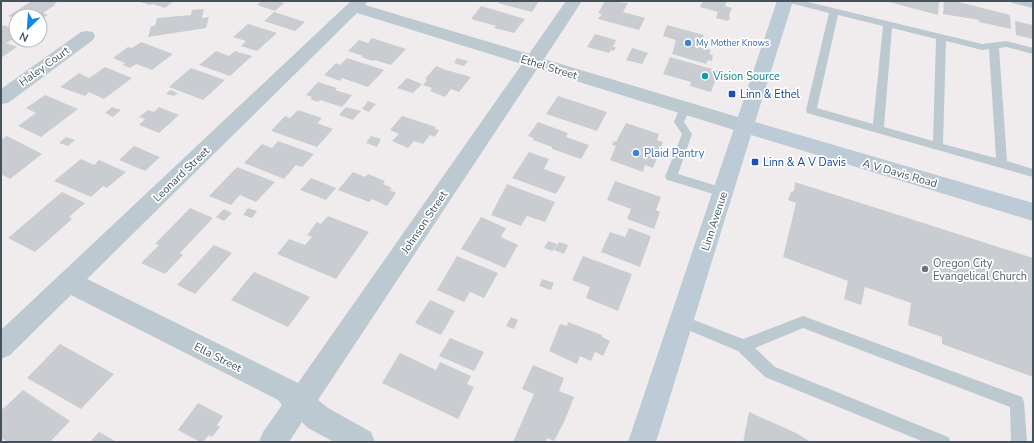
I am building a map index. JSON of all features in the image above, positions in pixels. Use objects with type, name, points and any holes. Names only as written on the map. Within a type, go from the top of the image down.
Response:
[{"type":"main road","name":"Linn Avenue","points":[[642,442],[785,1]]},
{"type":"main road","name":"A V Davis Road","points":[[744,126],[1033,212]]},
{"type":"street","name":"Johnson Street","points":[[273,442],[574,1]]},
{"type":"street","name":"Ethel Street","points":[[357,4],[533,62],[744,126]]},
{"type":"street","name":"Leonard Street","points":[[1,347],[357,4]]},
{"type":"street","name":"Haley Court","points":[[1,98],[87,36]]},
{"type":"street","name":"Ella Street","points":[[69,282],[287,391],[318,418],[361,442]]},
{"type":"lane","points":[[793,1],[982,47],[1006,44],[1033,51]]},
{"type":"lane","points":[[1015,1],[1033,5]]},
{"type":"lane","points":[[834,11],[811,110],[1033,173]]},
{"type":"lane","points":[[878,129],[888,24]]},
{"type":"lane","points":[[938,146],[941,37]]},
{"type":"lane","points":[[994,46],[1002,164]]},
{"type":"lane","points":[[685,108],[678,122],[687,134],[671,177],[723,192]]},
{"type":"lane","points":[[681,321],[743,346],[770,372],[944,442]]},
{"type":"lane","points":[[743,346],[804,322],[1017,402],[1018,442]]},
{"type":"building","points":[[32,1],[59,1],[48,10],[48,8],[21,8]]},
{"type":"building","points":[[137,1],[174,1],[165,8]]},
{"type":"building","points":[[262,1],[276,1],[284,3],[275,11],[257,5]]},
{"type":"building","points":[[500,1],[539,1],[532,12],[498,3]]},
{"type":"building","points":[[605,1],[628,3],[623,12],[645,18],[639,30],[598,19],[602,14],[598,13]]},
{"type":"building","points":[[703,1],[727,1],[725,6],[732,8],[729,15],[730,19],[727,21],[716,18],[718,12],[700,7]]},
{"type":"building","points":[[889,1],[939,1],[938,15],[889,2]]},
{"type":"building","points":[[944,1],[955,1],[1010,15],[1011,29],[979,22],[979,20],[943,14]]},
{"type":"building","points":[[481,6],[525,19],[514,33],[494,28],[496,26],[471,19]]},
{"type":"building","points":[[204,9],[202,18],[209,17],[206,28],[148,37],[151,26],[155,26],[157,18],[191,15],[192,10]]},
{"type":"building","points":[[274,12],[305,22],[295,31],[264,21]]},
{"type":"building","points":[[1015,21],[1033,25],[1033,39],[1016,35]]},
{"type":"building","points":[[248,24],[277,33],[257,51],[241,46],[246,41],[233,37]]},
{"type":"building","points":[[4,25],[8,27],[8,42],[6,43],[8,44],[8,48],[16,48],[1,58],[1,27]]},
{"type":"building","name":"My Mother Knows","points":[[667,25],[704,35],[699,47],[711,50],[709,54],[713,55],[712,61],[708,60],[706,64],[672,54],[676,40],[663,36]]},
{"type":"building","points":[[595,34],[616,40],[613,47],[616,47],[614,51],[611,50],[609,53],[587,47]]},
{"type":"building","points":[[372,38],[406,49],[391,65],[375,60],[373,61],[348,51],[359,40],[368,43]]},
{"type":"building","points":[[141,42],[173,54],[152,70],[136,64],[130,68],[123,65],[125,63],[113,58],[128,47],[132,48]]},
{"type":"building","points":[[632,48],[648,53],[642,64],[626,60]]},
{"type":"building","points":[[216,51],[229,56],[235,51],[252,56],[230,76],[199,65]]},
{"type":"building","points":[[670,57],[719,71],[711,92],[690,86],[691,82],[663,74]]},
{"type":"building","points":[[347,58],[384,70],[368,87],[342,78],[340,81],[324,75],[336,63],[340,65]]},
{"type":"building","points":[[457,58],[468,61],[464,66],[454,63]]},
{"type":"building","points":[[436,66],[471,77],[459,92],[451,89],[445,97],[430,91],[432,88],[423,85],[427,80],[425,79]]},
{"type":"building","points":[[105,67],[132,78],[104,99],[89,92],[85,96],[60,87],[79,73],[89,78]]},
{"type":"building","points":[[191,68],[225,80],[203,100],[169,87]]},
{"type":"building","points":[[407,78],[422,84],[413,93],[397,88]]},
{"type":"building","points":[[318,82],[337,88],[335,90],[352,95],[342,107],[320,100],[318,102],[310,99],[312,97],[306,95]]},
{"type":"building","points":[[170,90],[178,93],[174,96],[166,94]]},
{"type":"building","points":[[45,95],[78,109],[41,137],[18,126],[36,113],[26,108]]},
{"type":"building","points":[[558,96],[607,112],[597,131],[546,114]]},
{"type":"building","points":[[368,101],[376,104],[369,112],[362,109]]},
{"type":"building","points":[[112,107],[121,110],[113,117],[105,113]]},
{"type":"building","points":[[159,107],[179,115],[159,133],[139,125],[145,119],[139,117],[148,110],[154,112]]},
{"type":"building","points":[[346,107],[361,111],[353,120],[339,115]]},
{"type":"building","points":[[298,110],[322,118],[317,123],[333,129],[317,147],[271,131],[285,116],[290,118]]},
{"type":"building","points":[[402,116],[436,127],[435,129],[439,130],[435,137],[430,135],[423,144],[414,141],[408,148],[392,141],[399,134],[390,130]]},
{"type":"building","points":[[538,122],[568,133],[566,137],[589,145],[581,159],[552,149],[552,147],[533,140],[533,138],[528,136]]},
{"type":"building","name":"Plaid Pantry","points":[[626,123],[659,134],[657,140],[663,142],[653,168],[645,165],[643,172],[610,160],[616,146],[612,145],[614,141],[616,142]]},
{"type":"building","points":[[7,136],[42,154],[10,179],[1,174],[1,140]]},
{"type":"building","points":[[371,136],[381,139],[377,147],[366,143]]},
{"type":"building","points":[[66,137],[75,140],[68,146],[59,143]]},
{"type":"building","points":[[278,141],[314,154],[302,167],[296,165],[284,179],[244,163],[262,144],[272,148]]},
{"type":"building","points":[[134,146],[160,157],[145,171],[119,160]]},
{"type":"building","points":[[529,152],[549,159],[544,169],[566,177],[556,194],[512,178]]},
{"type":"building","points":[[81,159],[94,165],[99,160],[126,172],[107,188],[103,186],[91,197],[54,181]]},
{"type":"building","points":[[237,167],[275,182],[256,202],[240,195],[231,205],[209,196]]},
{"type":"building","points":[[353,172],[365,177],[368,174],[385,181],[383,184],[392,188],[390,190],[396,193],[387,206],[372,199],[369,202],[338,190]]},
{"type":"building","points":[[311,178],[336,188],[326,200],[300,190]]},
{"type":"building","points":[[615,181],[661,197],[656,210],[660,212],[654,229],[627,219],[631,209],[607,200]]},
{"type":"building","name":"Oregon City Evangelical Church","points":[[795,182],[1033,258],[1033,377],[942,344],[942,337],[908,325],[911,303],[865,287],[861,305],[844,299],[848,281],[783,257],[796,203],[788,200],[791,192],[794,191]]},
{"type":"building","points":[[507,184],[555,202],[545,222],[527,216],[521,226],[491,215]]},
{"type":"building","points":[[62,192],[85,203],[69,217],[72,219],[35,252],[8,238]]},
{"type":"building","points":[[190,208],[213,218],[180,253],[183,255],[165,274],[141,263],[159,245],[155,244]]},
{"type":"building","points":[[248,208],[257,211],[252,218],[243,215]]},
{"type":"building","points":[[224,209],[232,213],[224,221],[216,217]]},
{"type":"building","points":[[328,216],[369,232],[336,279],[277,254],[289,239],[305,245],[312,237],[307,235],[317,222],[321,224]]},
{"type":"building","points":[[481,217],[506,228],[501,237],[518,245],[505,268],[461,249]]},
{"type":"building","points":[[629,228],[651,236],[640,267],[601,252],[610,232],[625,237]]},
{"type":"building","points":[[548,241],[557,244],[553,251],[544,248]]},
{"type":"building","points":[[559,242],[568,245],[564,254],[554,250]]},
{"type":"building","points":[[214,245],[232,253],[195,294],[177,285]]},
{"type":"building","points":[[457,256],[498,273],[484,298],[470,292],[464,302],[437,290]]},
{"type":"building","points":[[583,256],[632,274],[618,311],[586,298],[590,287],[572,280]]},
{"type":"building","points":[[254,272],[310,297],[288,327],[231,300]]},
{"type":"building","points":[[542,279],[554,283],[551,290],[539,286]]},
{"type":"building","points":[[430,300],[455,311],[441,335],[415,323]]},
{"type":"building","points":[[511,317],[518,320],[514,329],[506,326]]},
{"type":"building","points":[[568,322],[602,335],[602,337],[610,341],[603,356],[595,352],[591,361],[580,356],[577,364],[549,351],[560,324],[567,326]]},
{"type":"building","points":[[450,338],[484,352],[474,371],[439,356]]},
{"type":"building","points":[[60,344],[114,374],[81,409],[27,378]]},
{"type":"building","points":[[400,353],[436,370],[440,362],[471,376],[467,384],[474,387],[458,419],[382,383]]},
{"type":"building","points":[[533,365],[564,378],[559,391],[574,397],[564,422],[554,441],[547,438],[546,442],[513,442],[534,394],[522,389]]},
{"type":"building","points":[[23,390],[70,421],[50,442],[8,442],[1,438],[1,407],[3,409]]},
{"type":"building","points":[[198,403],[223,416],[217,425],[220,427],[212,437],[209,435],[203,442],[200,442],[178,430]]},
{"type":"building","points":[[749,412],[796,433],[811,442],[743,442]]},
{"type":"building","points":[[99,432],[117,442],[90,442]]},
{"type":"place","name":"My Mother Knows","points":[[688,43]]},
{"type":"place","name":"Vision Source","points":[[705,76]]},
{"type":"place","name":"Linn & Ethel","points":[[732,94]]},
{"type":"place","name":"Plaid Pantry","points":[[636,153]]},
{"type":"place","name":"Linn & A V Davis","points":[[755,162]]},
{"type":"place","name":"Oregon City Evangelical Church","points":[[925,269]]}]
